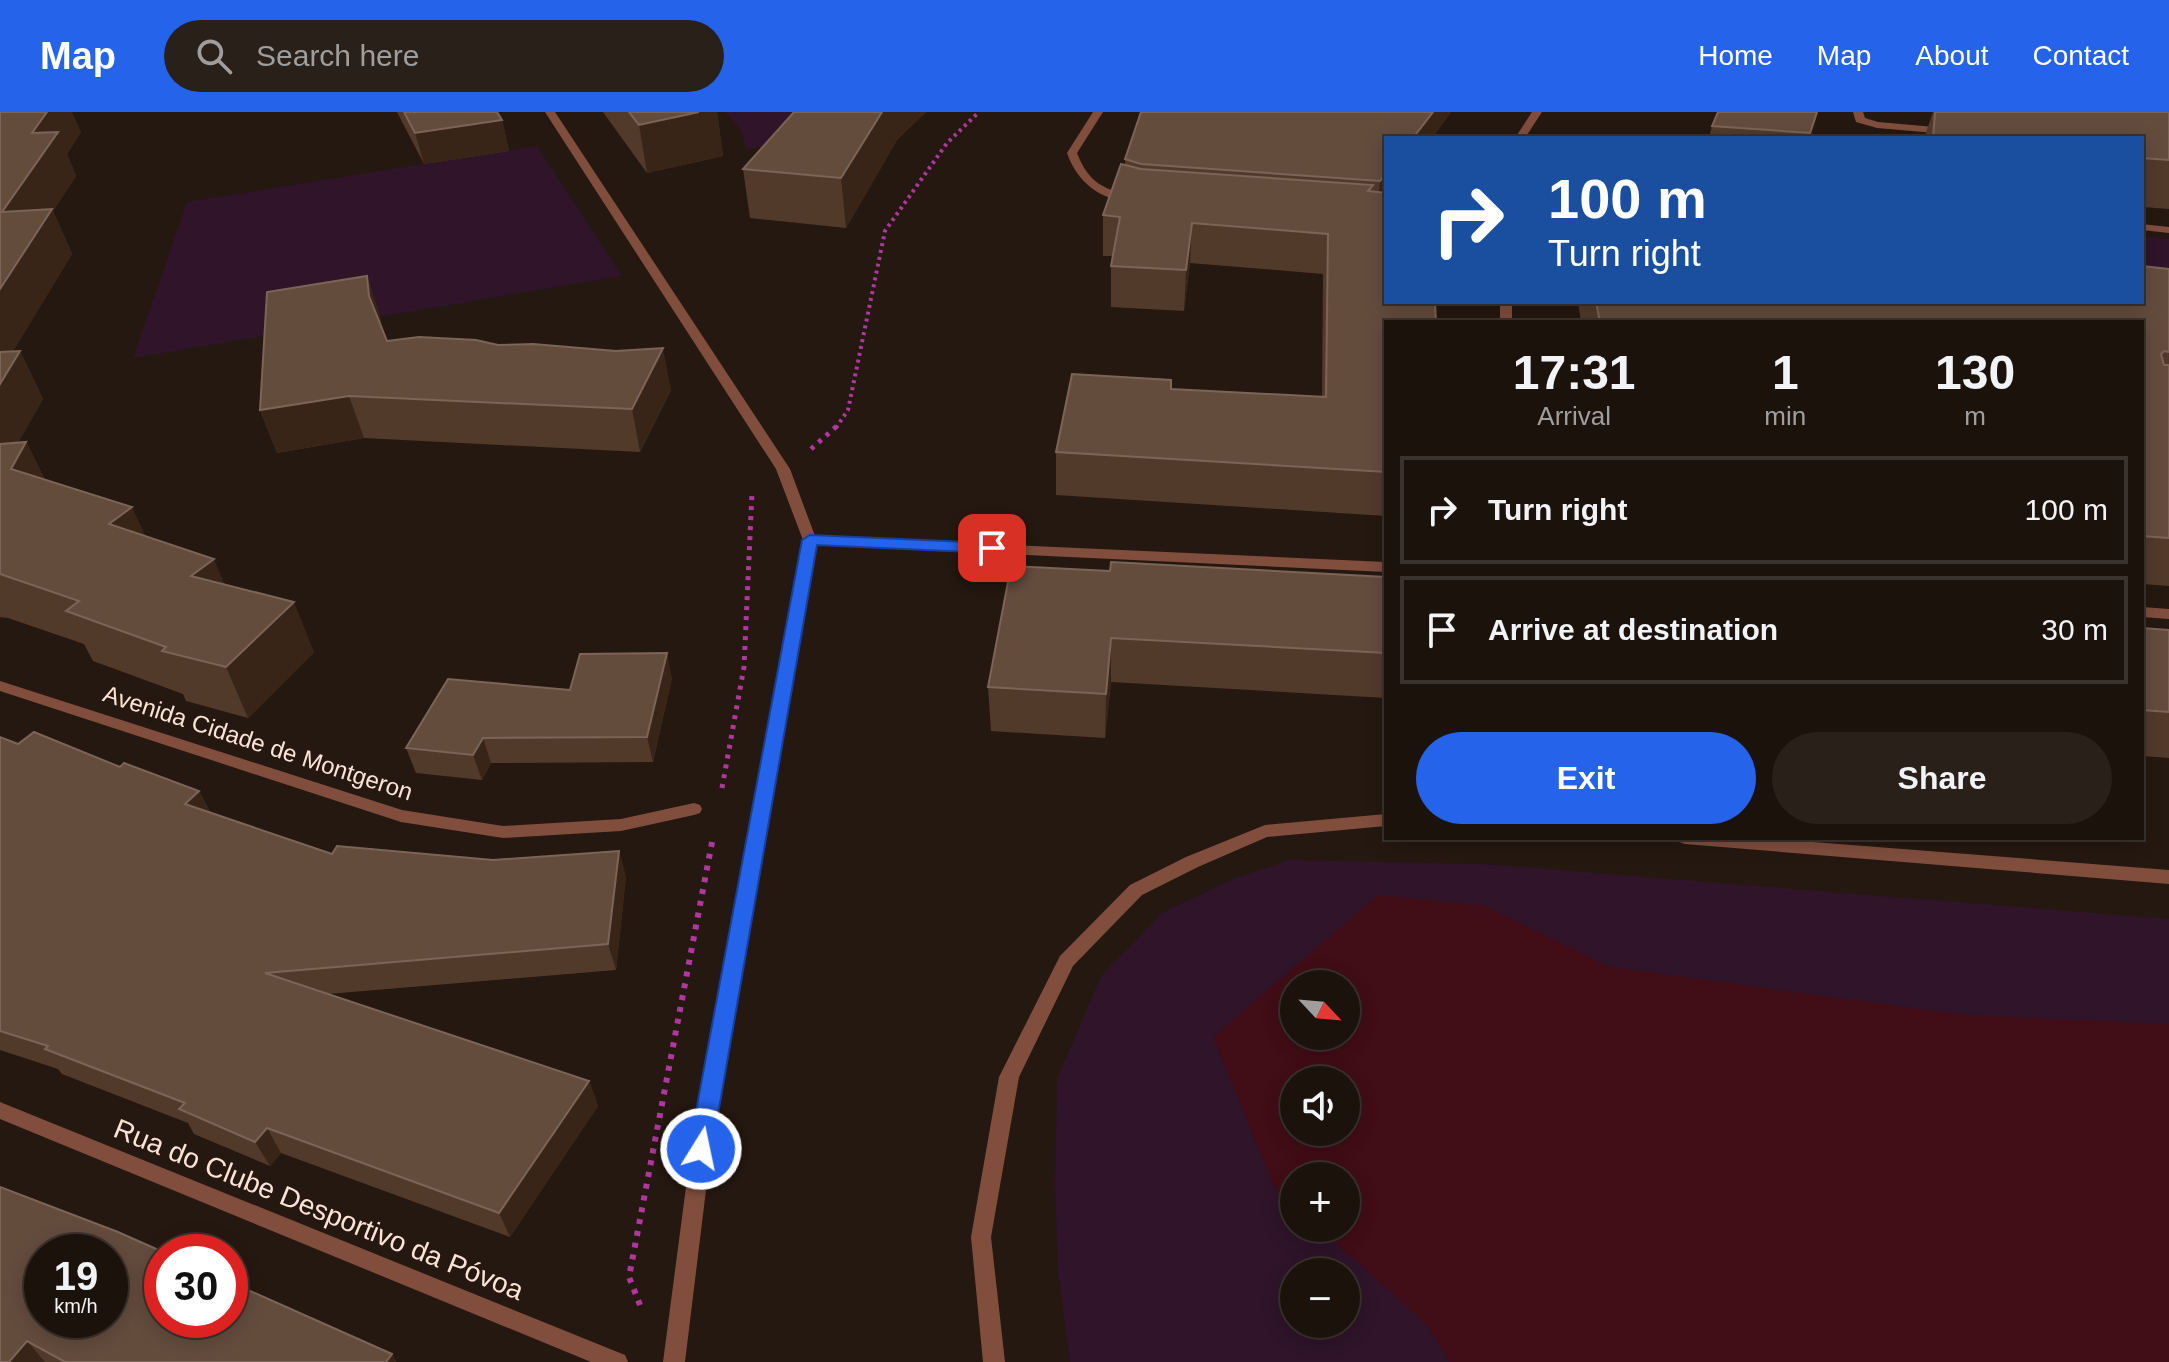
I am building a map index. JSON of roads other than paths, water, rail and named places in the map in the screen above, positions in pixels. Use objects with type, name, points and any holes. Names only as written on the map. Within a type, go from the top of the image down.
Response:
[{"type":"street","points":[[550,112],[783,469],[810,540],[701,1149],[674,1362]]},
{"type":"street","points":[[1098,112],[1072,153],[1079,175],[1105,193],[1140,202]]},
{"type":"street","points":[[1521,136],[1537,112]]},
{"type":"street","points":[[1858,112],[1860,120],[1877,125],[1954,131]]},
{"type":"street","points":[[2144,227],[2169,230]]},
{"type":"street","points":[[810,540],[1384,567]]},
{"type":"street","points":[[2144,612],[2169,614]]},
{"type":"street","name":"Avenida Cidade de Montgeron","points":[[0,686],[401,816],[503,832],[621,825],[694,809]]},
{"type":"street","points":[[994,1362],[981,1237],[1009,1077],[1066,961],[1136,890],[1192,862],[1265,831],[1384,820]]},
{"type":"street","points":[[1710,840],[2169,877]]},
{"type":"street","name":"Rua do Clube Desportivo da Póvoa","points":[[0,1110],[617,1362]]}]
